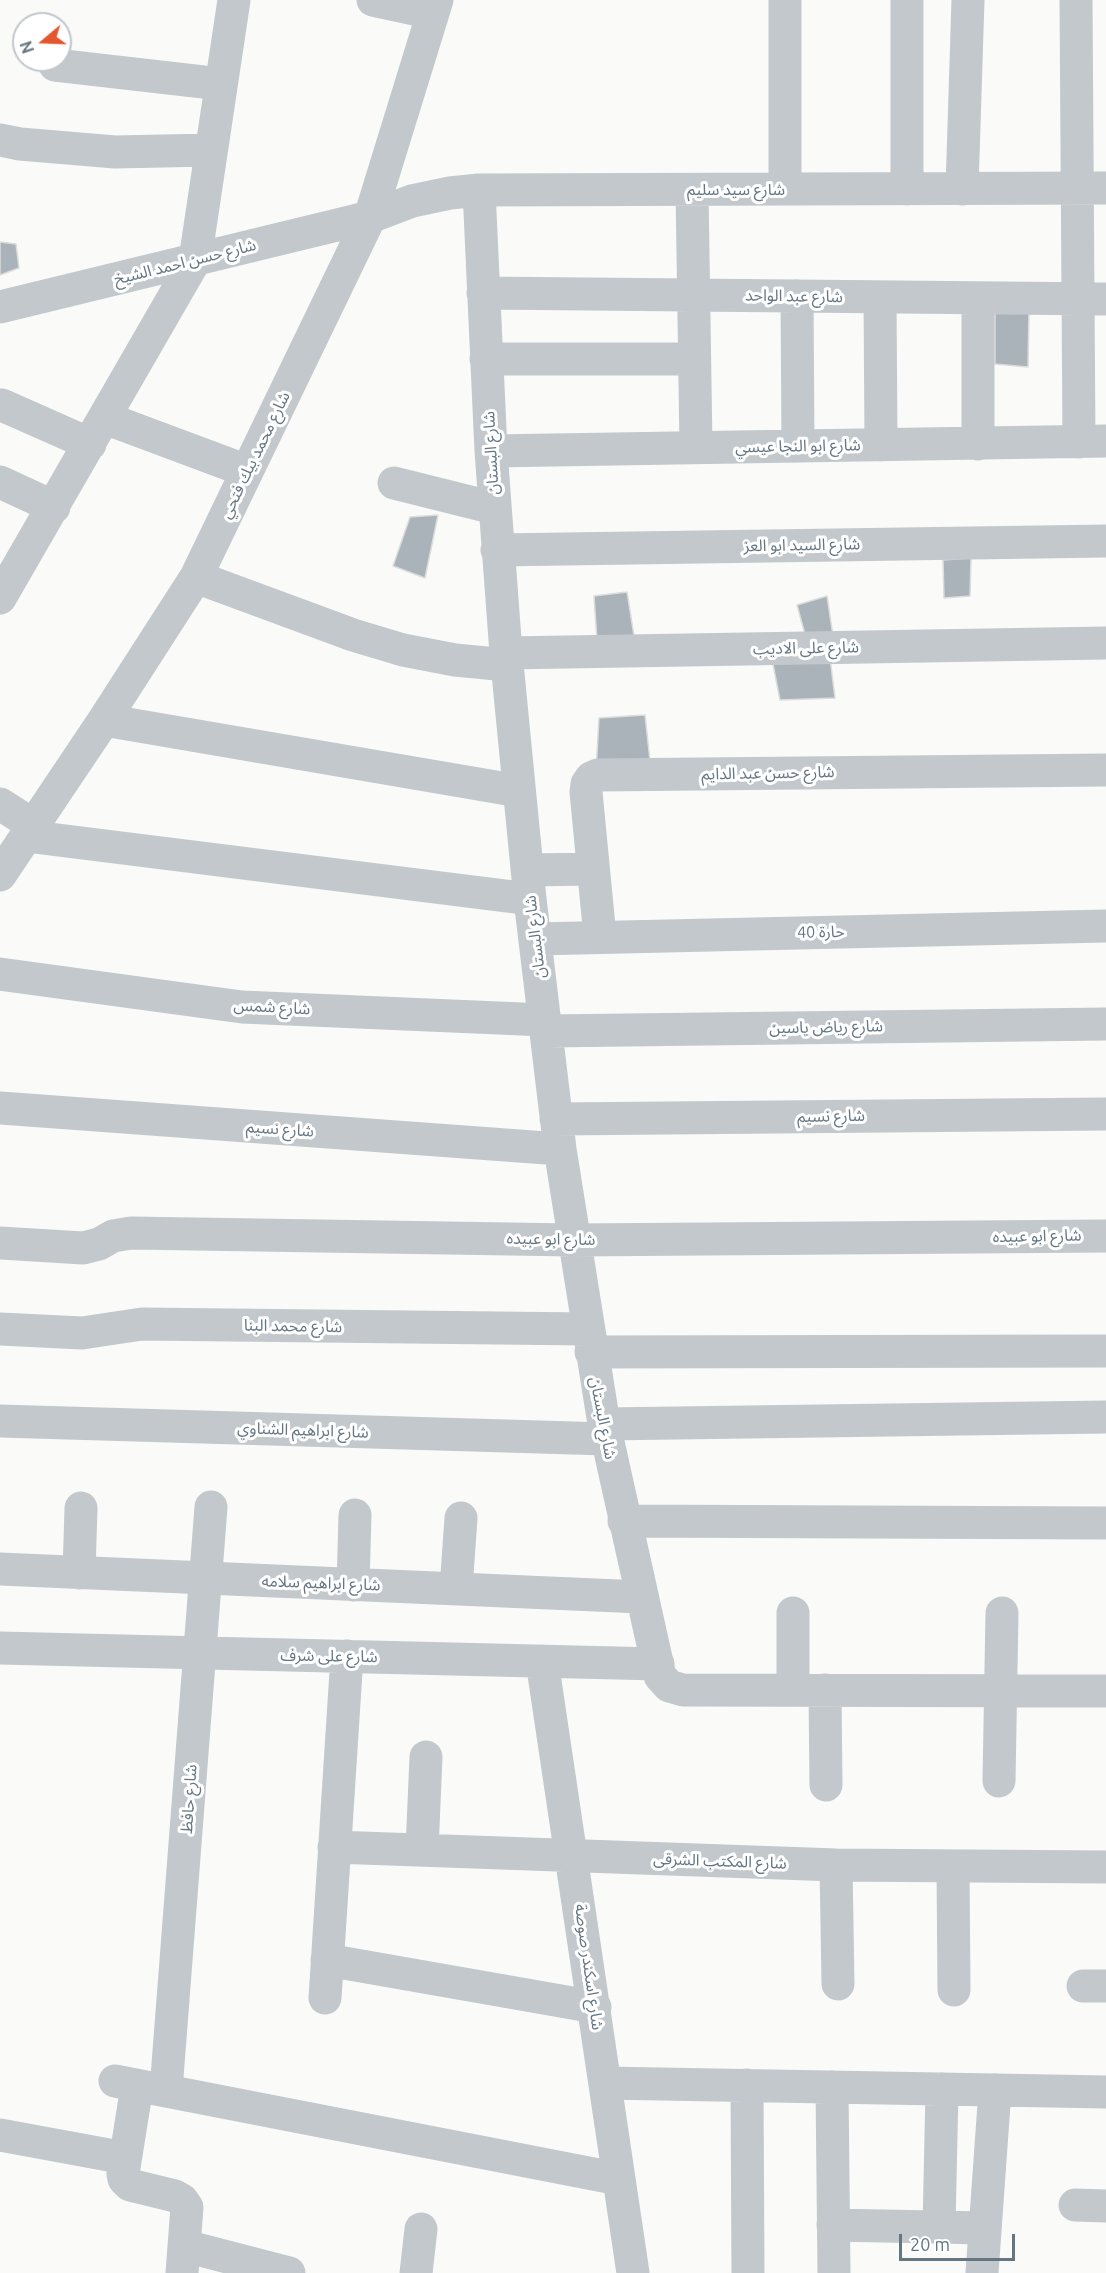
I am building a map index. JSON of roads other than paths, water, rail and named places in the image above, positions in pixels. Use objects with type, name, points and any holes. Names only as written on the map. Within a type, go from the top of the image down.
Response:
[{"type":"street","points":[[0,598],[195,260],[234,0]]},
{"type":"street","points":[[373,0],[435,7]]},
{"type":"street","points":[[785,0],[785,189]]},
{"type":"street","points":[[907,0],[907,189]]},
{"type":"street","points":[[962,189],[968,0]]},
{"type":"street","points":[[1076,0],[1091,188],[1093,442]]},
{"type":"street","name":"شارع محمد بيك فتحي","points":[[0,875],[196,577],[370,217],[435,7]]},
{"type":"street","points":[[72,67],[221,84]]},
{"type":"street","points":[[0,140],[20,144],[115,152],[211,150]]},
{"type":"street","name":"شارع سيد سليم","points":[[370,217],[412,201],[479,190],[1091,188]]},
{"type":"street","name":"شارع البستان","points":[[479,190],[494,508],[506,659],[558,1134],[605,1431],[659,1670]]},
{"type":"street","points":[[692,190],[696,447]]},
{"type":"street","name":"شارع حسن احمد الشيخ","points":[[0,307],[370,217]]},
{"type":"street","name":"شارع عبد الواحد","points":[[483,293],[1092,299]]},
{"type":"street","points":[[797,296],[798,446]]},
{"type":"street","points":[[880,297],[881,445]]},
{"type":"street","points":[[978,298],[978,444]]},
{"type":"street","points":[[486,359],[694,359]]},
{"type":"street","points":[[2,405],[248,471]]},
{"type":"street","name":"شارع ابو النجا عيسي","points":[[491,451],[1093,442]]},
{"type":"street","points":[[0,482],[54,507]]},
{"type":"street","points":[[394,483],[494,508]]},
{"type":"street","name":"شارع السيد ابو العز","points":[[497,550],[1106,541]]},
{"type":"street","name":"شارع على الاديب","points":[[196,577],[353,635],[403,650],[455,660],[1106,643]]},
{"type":"street","points":[[104,720],[519,791]]},
{"type":"street","name":"شارع حسن عبد الدايم","points":[[600,937],[586,792],[591,778],[598,775],[1106,770]]},
{"type":"street","points":[[0,804],[29,830],[529,885],[593,869]]},
{"type":"street","name":"حارة 40","points":[[535,939],[1106,926]]},
{"type":"street","name":"شارع شمس","points":[[0,974],[242,1007],[546,1025]]},
{"type":"street","name":"شارع رياض ياسين","points":[[546,1025],[1106,1024]]},
{"type":"street","name":"شارع نسيم","points":[[0,1108],[558,1134],[1106,1114]]},
{"type":"street","name":"شارع ابو عبيده","points":[[0,1243],[83,1248],[91,1247],[113,1236],[131,1233],[573,1240],[1106,1236]]},
{"type":"street","name":"شارع محمد البنا","points":[[0,1329],[82,1333],[142,1324],[589,1341],[1106,1351]]},
{"type":"street","name":"شارع ابراهيم الشناوي","points":[[0,1421],[605,1431],[1106,1417]]},
{"type":"street","name":"شارع حافظ","points":[[125,2158],[139,2086],[200,1653],[211,1507]]},
{"type":"street","points":[[79,1573],[81,1508]]},
{"type":"street","points":[[353,1585],[355,1515]]},
{"type":"street","points":[[456,1589],[461,1518]]},
{"type":"street","points":[[624,1521],[1106,1523]]},
{"type":"street","name":"شارع ابراهيم سلامه","points":[[0,1569],[641,1597]]},
{"type":"street","points":[[793,1613],[793,1690]]},
{"type":"street","points":[[999,1781],[1002,1614]]},
{"type":"street","name":"شارع على شرف","points":[[0,1648],[542,1661],[659,1670]]},
{"type":"street","points":[[325,1998],[347,1656]]},
{"type":"street","name":"شارع اسكندر صوصة","points":[[542,1661],[633,2273]]},
{"type":"street","points":[[659,1670],[669,1686],[683,1690],[1106,1690]]},
{"type":"street","points":[[825,1690],[826,1785]]},
{"type":"street","points":[[422,1850],[426,1757]]},
{"type":"street","name":"شارع المكتب الشرقى","points":[[334,1847],[836,1865],[1106,1867]]},
{"type":"street","points":[[836,1865],[838,1984]]},
{"type":"street","points":[[953,1866],[954,1990]]},
{"type":"street","points":[[327,1960],[595,2007]]},
{"type":"street","points":[[605,2083],[1106,2092]]},
{"type":"street","points":[[747,2085],[748,2273]]},
{"type":"street","points":[[139,2086],[619,2179]]},
{"type":"street","points":[[832,2087],[834,2273]]},
{"type":"street","points":[[939,2227],[942,2089]]},
{"type":"street","points":[[982,2273],[995,2090]]},
{"type":"street","points":[[0,2135],[125,2158],[123,2174],[126,2183],[175,2196],[187,2207],[183,2260],[290,2273]]},
{"type":"street","points":[[833,2225],[985,2228]]},
{"type":"street","points":[[416,2273],[421,2229]]}]
